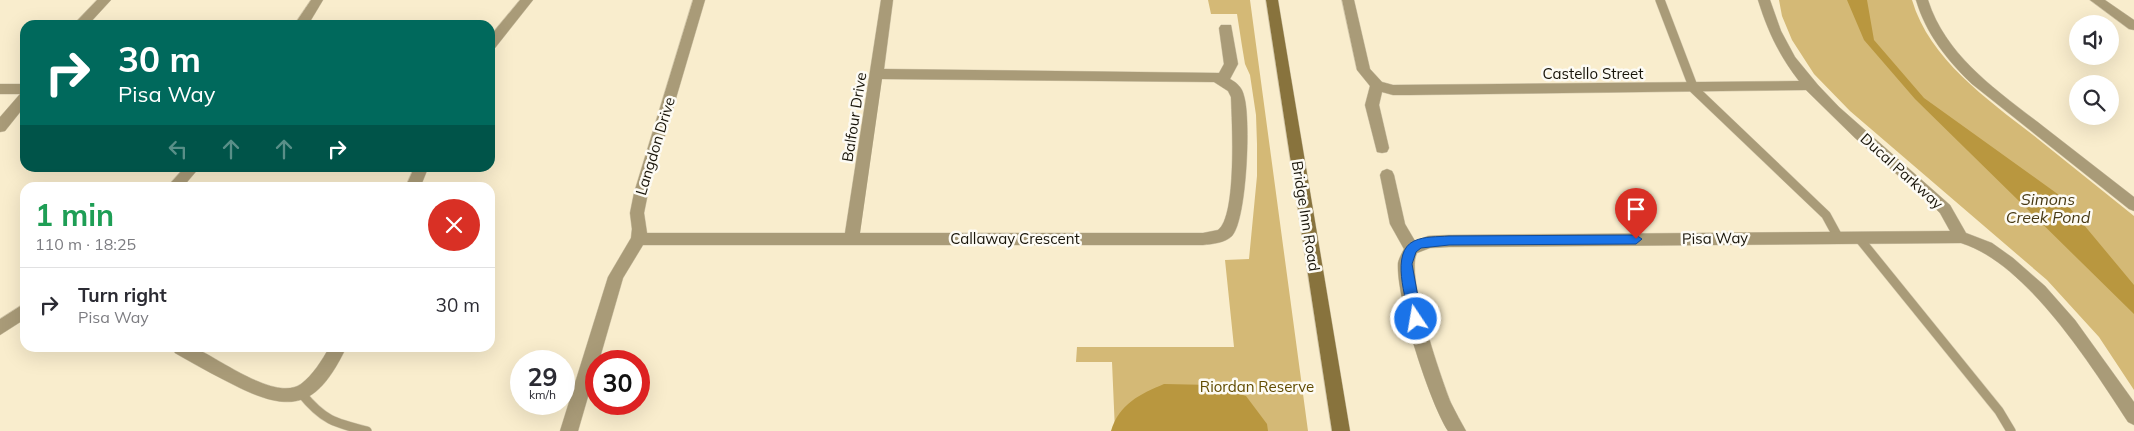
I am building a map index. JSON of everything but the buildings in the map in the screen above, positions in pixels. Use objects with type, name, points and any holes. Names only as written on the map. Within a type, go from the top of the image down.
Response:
[{"type":"main road","name":"Bridge Inn Road","points":[[1272,0],[1341,431]]},
{"type":"street","points":[[85,20],[105,0]]},
{"type":"street","points":[[304,20],[317,0]]},
{"type":"street","points":[[495,39],[527,0]]},
{"type":"street","name":"Langdon Drive","points":[[639,239],[640,228],[637,213],[639,198],[699,0]]},
{"type":"street","name":"Balfour Drive","points":[[852,238],[888,0]]},
{"type":"street","points":[[1348,0],[1364,70],[1377,84],[1372,105],[1382,148]]},
{"type":"street","name":"Ducal Parkway","points":[[1764,0],[1779,41],[1810,85],[1849,124],[1945,209],[1961,237]]},
{"type":"street","points":[[1922,0],[1931,24],[1942,42],[1965,70],[2134,205]]},
{"type":"street","points":[[2096,0],[2134,26]]},
{"type":"street","points":[[876,74],[1204,75],[1223,79],[1231,64],[1226,28]]},
{"type":"street","name":"Callaway Crescent","points":[[639,239],[1215,237],[1228,231],[1234,218],[1237,198],[1238,97],[1234,88],[1223,79]]},
{"type":"street","name":"Castello Street","points":[[1377,84],[1393,90],[1694,89],[1810,85]]},
{"type":"street","points":[[0,88],[20,89]]},
{"type":"street","points":[[0,127],[20,103]]},
{"type":"street","points":[[179,182],[188,172]]},
{"type":"street","points":[[1387,175],[1398,224],[1412,249],[1407,257],[1406,272],[1416,319],[1447,413],[1457,431]]},
{"type":"street","points":[[1961,237],[1976,241],[1990,248],[2039,290],[2083,340],[2134,417]]},
{"type":"street","name":"Pisa Way","points":[[1412,249],[1428,242],[1449,241],[1961,237]]},
{"type":"street","points":[[569,431],[616,277],[639,239]]},
{"type":"street","points":[[0,328],[20,314]]},
{"type":"street","points":[[188,352],[274,396],[283,397],[301,393],[311,387],[335,352]]},
{"type":"lane","points":[[1660,0],[1694,89],[1826,215],[1838,237]]},
{"type":"lane","points":[[1858,237],[1999,411],[2010,431]]},
{"type":"lane","points":[[301,393],[317,413],[329,422],[367,431]]},
{"type":"green space","name":"Riordan Reserve","points":[[1208,0],[1250,0],[1308,431],[1115,431],[1112,362],[1076,362],[1077,347],[1234,347],[1225,260],[1249,259],[1257,176],[1256,115],[1237,14],[1211,14]]},
{"type":"green space","points":[[1779,0],[1912,0],[1921,22],[1933,42],[1947,61],[1964,78],[2001,110],[2134,216],[2134,390],[2099,337],[2047,280],[1850,111],[1814,74],[1792,40],[1782,16]]},
{"type":"water","name":"Simons Creek Pond","points":[[1847,0],[1867,0],[1874,40],[1924,98],[2059,195],[2134,285],[2134,314],[1915,99],[1864,40]]},
{"type":"water","points":[[1164,384],[1212,385],[1246,396],[1267,424],[1268,431],[1111,431],[1119,414],[1125,407],[1139,396]]},
{"type":"route","points":[[1416,319],[1406,264],[1407,257],[1417,245],[1428,242],[1449,241],[1636,239]]}]
